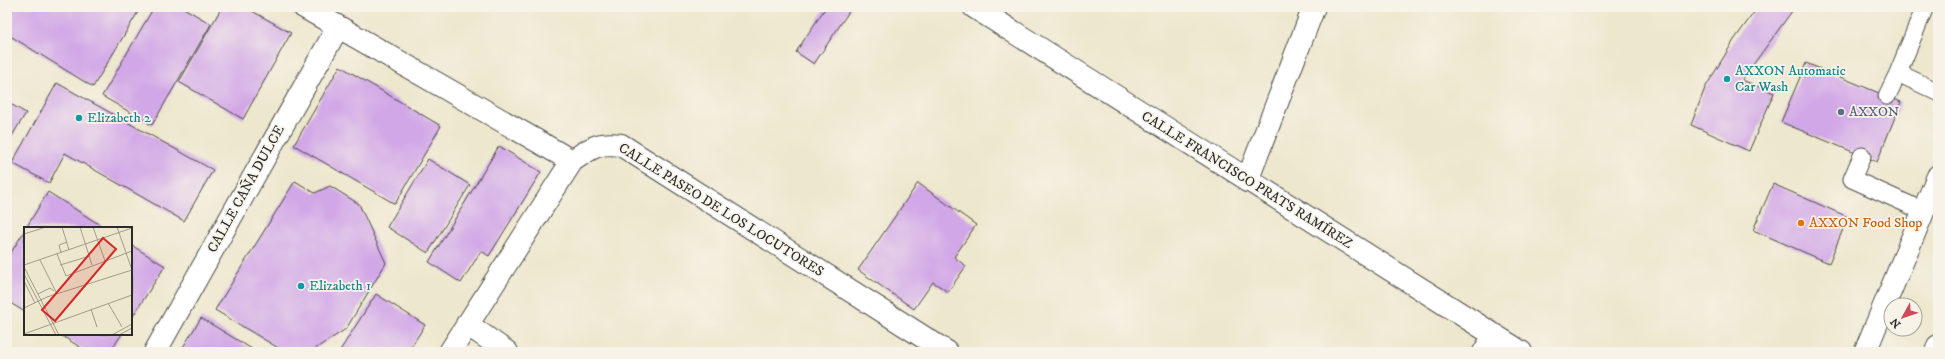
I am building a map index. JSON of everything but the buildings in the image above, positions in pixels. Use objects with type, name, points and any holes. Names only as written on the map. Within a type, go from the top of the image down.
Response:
[{"type":"street","points":[[304,7],[572,161],[450,352]]},
{"type":"street","name":"CALLE FRANCISCO PRATS RAMÍREZ","points":[[974,7],[1247,181],[1490,344],[1521,352]]},
{"type":"street","points":[[1247,181],[1314,7]]},
{"type":"street","name":"CALLE CAÑA DULCE","points":[[155,352],[338,26]]},
{"type":"street","name":"CALLE PASEO DE LOS LOCUTORES","points":[[572,161],[595,145],[607,143],[620,145],[948,352]]},
{"type":"street","points":[[1865,352],[1938,176]]},
{"type":"street","points":[[467,324],[507,352]]},
{"type":"street","points":[[1936,352],[1938,346]]},
{"type":"lane","points":[[1887,96],[1925,7]]},
{"type":"lane","points":[[1898,73],[1938,92]]},
{"type":"lane","points":[[1862,156],[1852,178],[1924,211]]},
{"type":"place","name":"AXXON Automatic Car Wash","points":[[1727,79]]},
{"type":"place","name":"AXXON","points":[[1841,112]]},
{"type":"place","name":"Elizabeth 2","points":[[79,118]]},
{"type":"place","name":"AXXON Food Shop","points":[[1801,223]]},
{"type":"place","name":"Elizabeth 1","points":[[301,286]]}]
